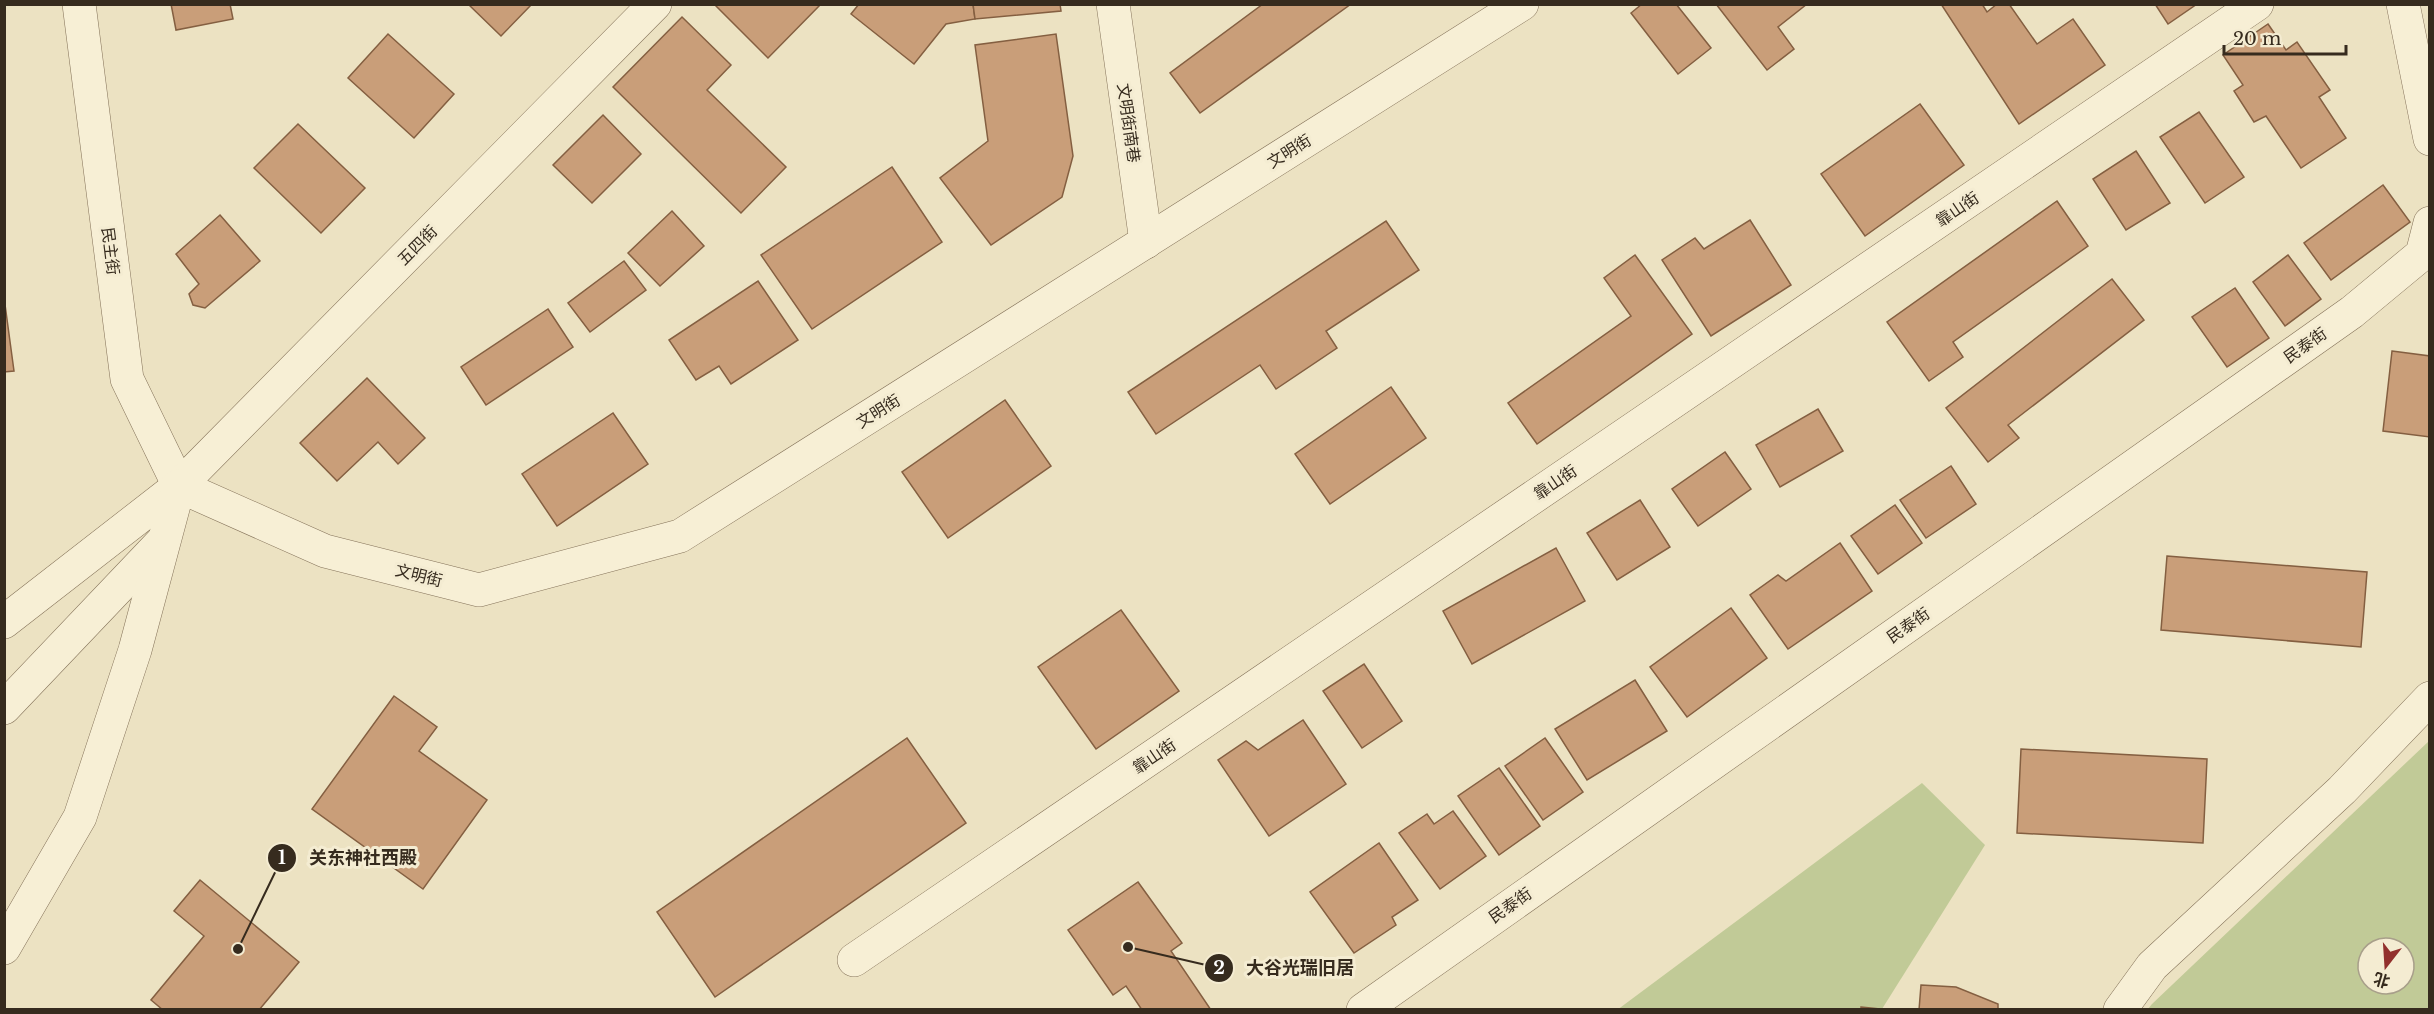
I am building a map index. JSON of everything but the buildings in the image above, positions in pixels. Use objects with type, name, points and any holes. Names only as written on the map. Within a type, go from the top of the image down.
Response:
[{"type":"street","name":"民主街","points":[[79,4],[127,379],[179,486]]},
{"type":"street","name":"五四街","points":[[4,622],[179,486],[656,4]]},
{"type":"street","name":"文明街南巷","points":[[1113,4],[1146,242]]},
{"type":"street","name":"文明街","points":[[179,486],[325,551],[479,590],[680,536],[1522,4]]},
{"type":"street","name":"靠山街","points":[[854,960],[2257,4]]},
{"type":"street","points":[[2403,4],[2430,140]]},
{"type":"street","name":"民泰街","points":[[1363,1010],[2352,312],[2422,254],[2430,223]]},
{"type":"street","points":[[4,948],[80,817],[135,650],[179,486]]},
{"type":"street","points":[[4,708],[164,540]]},
{"type":"street","points":[[2120,1010],[2152,966],[2342,790],[2430,698]]},
{"type":"green space","points":[[2429,741],[2429,1009],[2148,1009],[2152,1004]]},
{"type":"green space","points":[[1922,783],[1985,845],[1882,1009],[1617,1010]]},
{"type":"place","name":"大谷光瑞旧居","points":[[1128,947]]},
{"type":"place","name":"关东神社西殿","points":[[238,949]]}]
